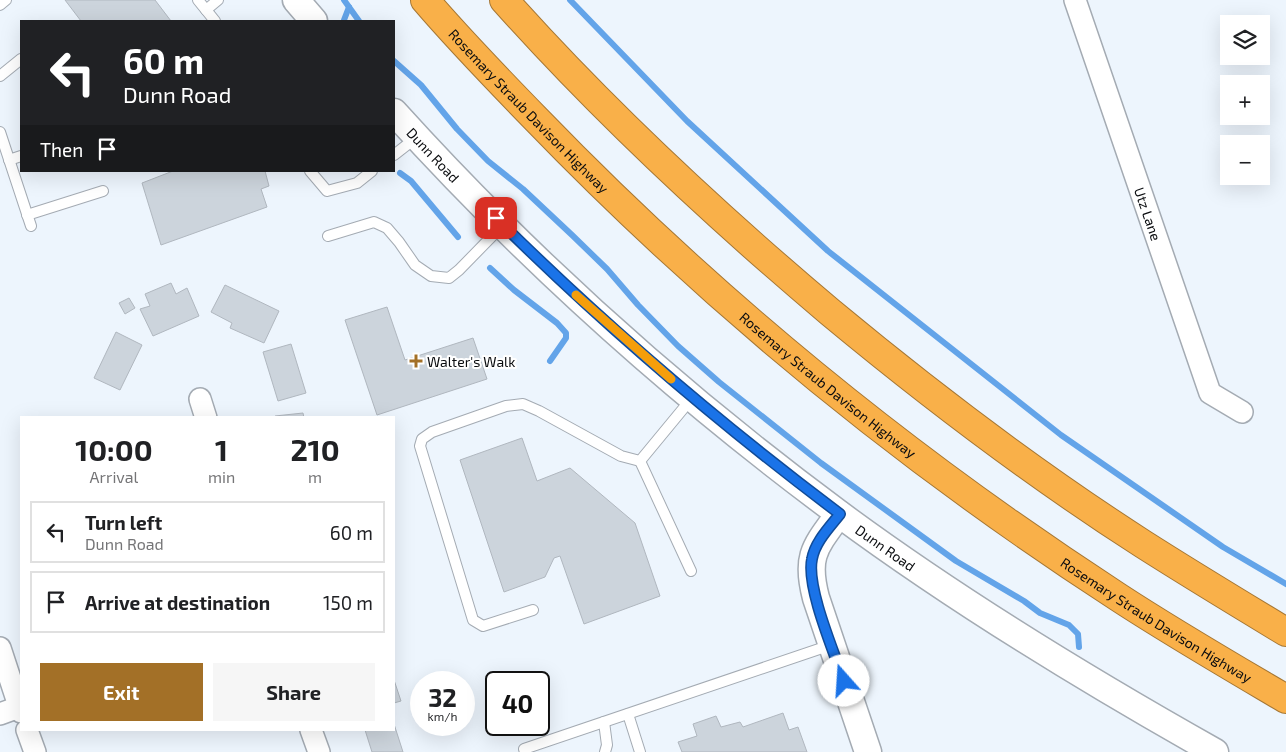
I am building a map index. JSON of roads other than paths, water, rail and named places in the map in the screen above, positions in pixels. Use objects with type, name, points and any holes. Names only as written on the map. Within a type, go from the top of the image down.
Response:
[{"type":"highway","name":"Rosemary Straub Davison Highway","points":[[425,0],[502,84],[587,172],[670,250],[844,399],[933,468],[1033,540],[1119,598],[1286,699]]},
{"type":"highway","points":[[504,0],[611,112],[694,192],[777,268],[865,341],[955,412],[1047,479],[1142,543],[1286,632]]},
{"type":"street","points":[[296,0],[313,20]]},
{"type":"street","name":"Utz Lane","points":[[1075,0],[1210,393],[1242,412]]},
{"type":"street","name":"Dunn Road","points":[[395,113],[416,138],[502,225],[579,298],[693,398],[761,454],[840,514],[985,614],[1149,715],[1215,752]]},
{"type":"street","points":[[840,514],[819,541],[812,559],[810,577],[868,752]]},
{"type":"street","points":[[0,648],[13,711]]},
{"type":"street","points":[[27,731],[35,752]]},
{"type":"street","points":[[311,731],[319,752]]},
{"type":"lane","points":[[0,6],[6,0]]},
{"type":"lane","points":[[198,0],[214,20]]},
{"type":"lane","points":[[206,10],[218,0]]},
{"type":"lane","points":[[0,76],[20,60]]},
{"type":"lane","points":[[0,132],[31,226]]},
{"type":"lane","points":[[395,154],[416,138]]},
{"type":"lane","points":[[9,160],[20,156]]},
{"type":"lane","points":[[311,172],[327,191],[357,183],[371,172]]},
{"type":"lane","points":[[27,215],[103,191]]},
{"type":"lane","points":[[328,236],[374,222],[387,228],[415,265],[431,276],[449,278],[502,225]]},
{"type":"lane","points":[[640,461],[693,398]]},
{"type":"lane","points":[[533,610],[483,626],[473,620],[420,446],[422,439],[432,432],[506,406],[523,404],[621,456],[640,461]]},
{"type":"lane","points":[[640,461],[690,571]]},
{"type":"lane","points":[[525,752],[524,749],[832,645]]},
{"type":"lane","points":[[628,714],[640,752]]},
{"type":"lane","points":[[604,722],[607,745],[605,752]]},
{"type":"waterway","points":[[344,0],[358,20]]},
{"type":"waterway","points":[[570,0],[687,121],[828,251],[1061,435],[1223,547],[1286,584]]},
{"type":"waterway","points":[[344,20],[349,7]]},
{"type":"waterway","points":[[395,62],[421,85],[457,129],[488,161],[523,189],[572,235],[607,269],[638,305],[678,346],[719,382],[821,463],[956,561],[1024,601],[1040,613],[1069,625],[1078,634],[1079,647]]},
{"type":"waterway","points":[[400,173],[411,181],[458,237]]},
{"type":"waterway","points":[[490,268],[514,290],[557,323],[566,333],[566,338],[550,361]]},
{"type":"place","name":"Walter's Walk","points":[[416,361]]}]
